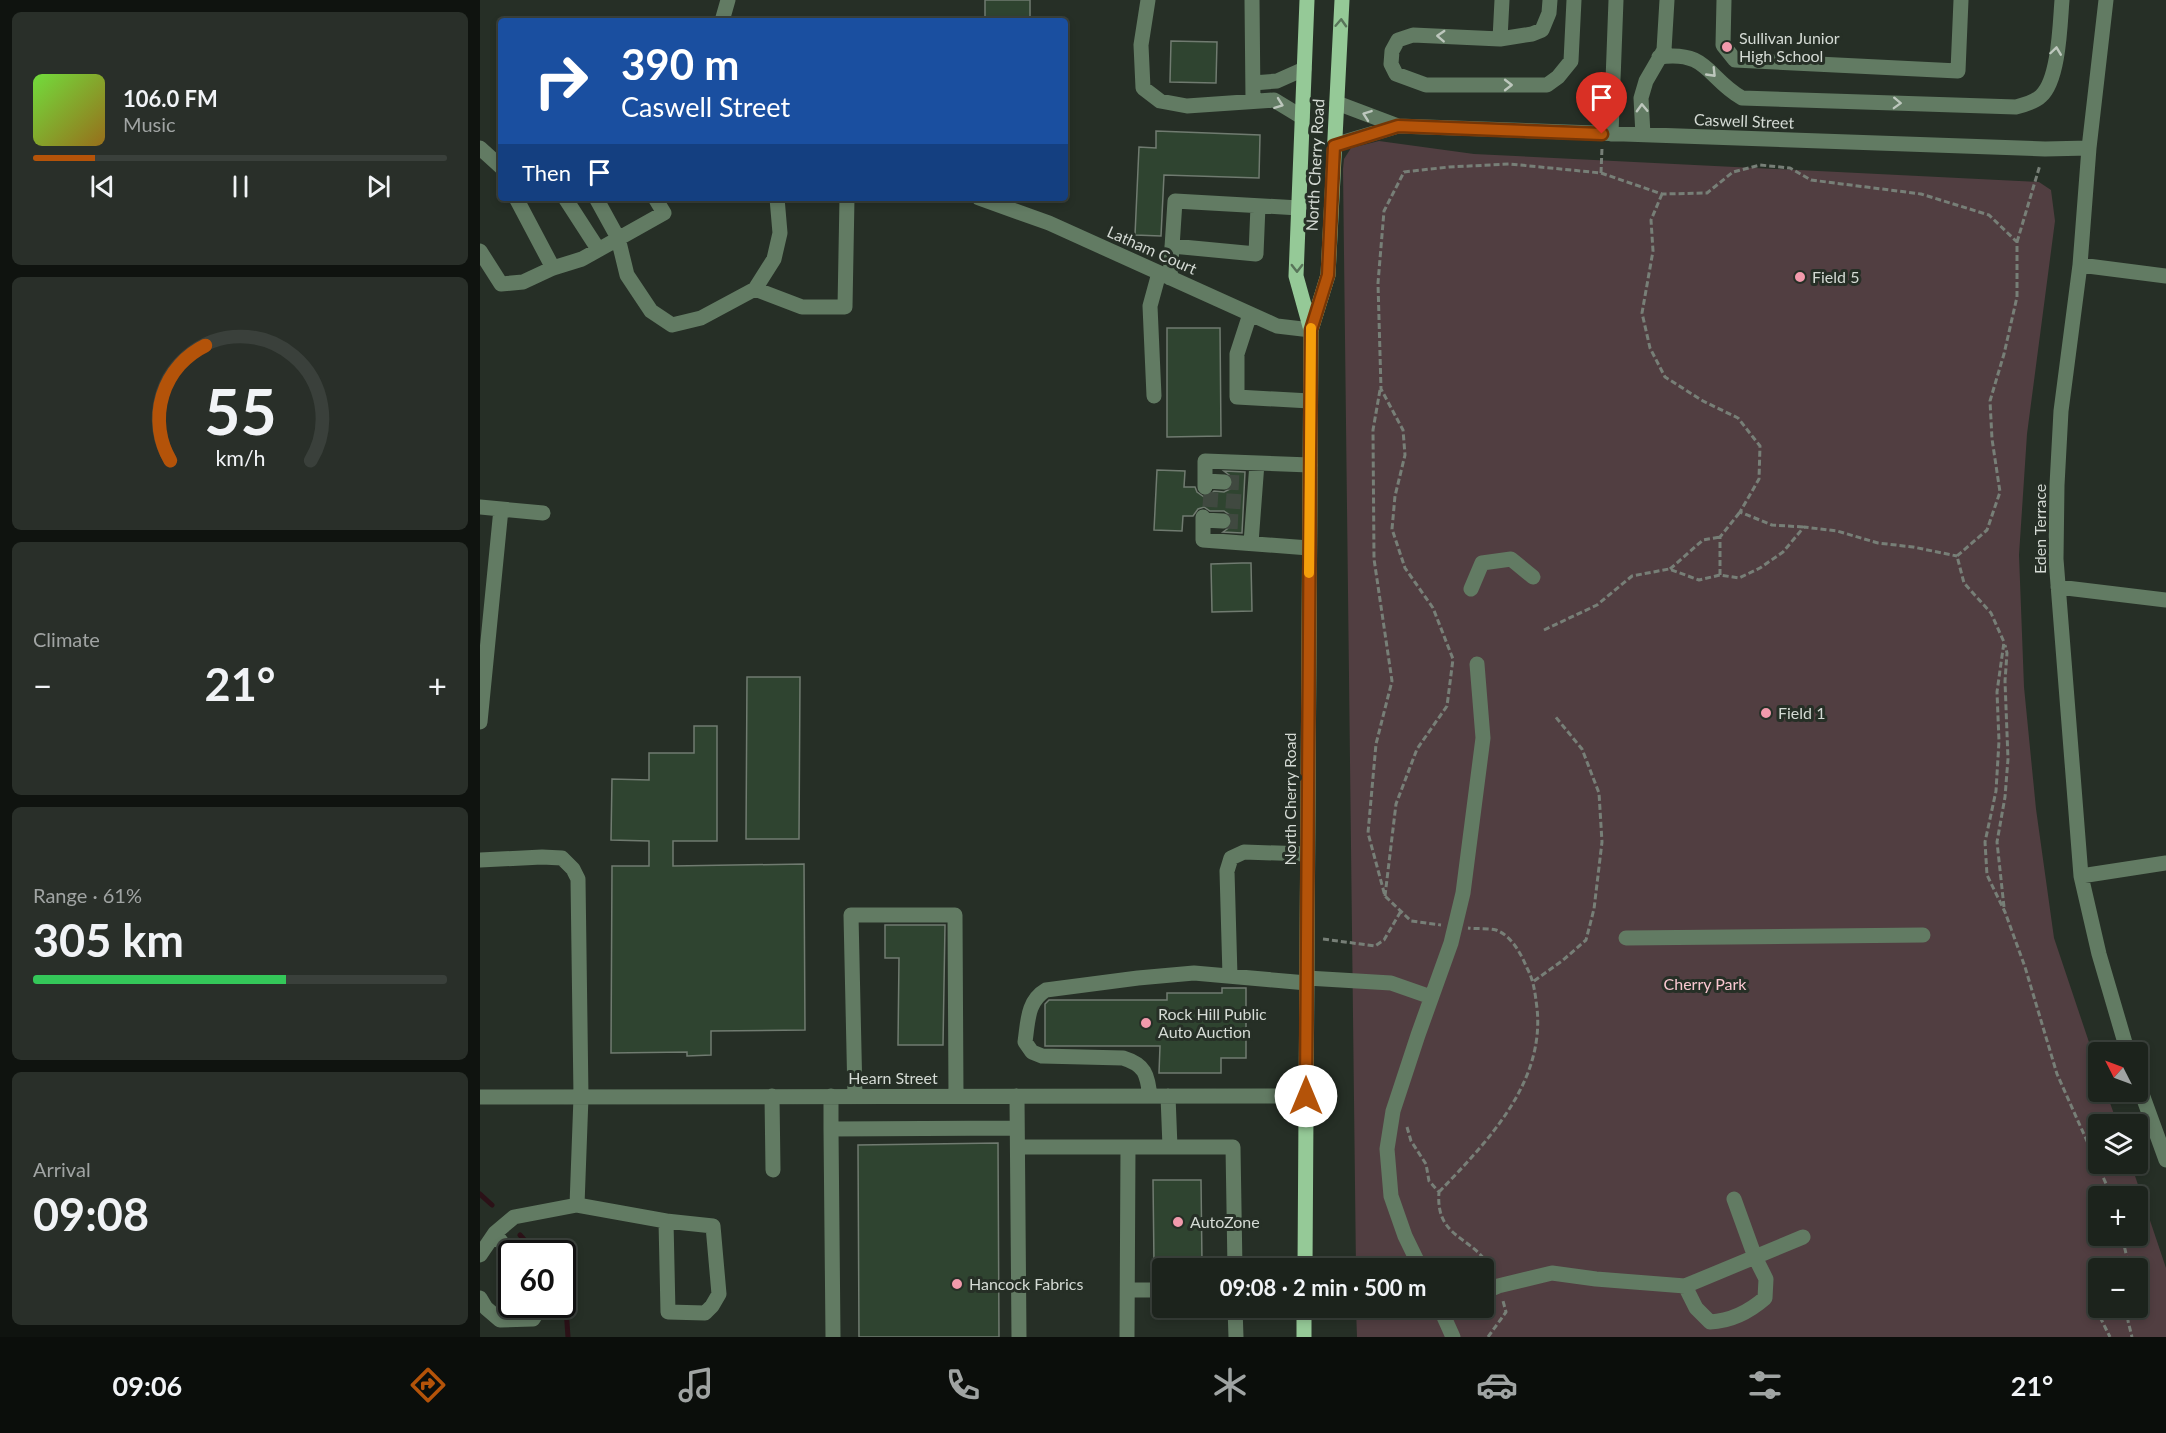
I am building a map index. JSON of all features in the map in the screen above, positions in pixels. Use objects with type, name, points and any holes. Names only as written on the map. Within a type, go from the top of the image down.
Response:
[{"type":"main road","name":"North Cherry Road","points":[[1305,1258],[1311,330],[1296,276],[1307,0]]},
{"type":"main road","name":"North Cherry Road","points":[[1311,330],[1328,275],[1342,0]]},
{"type":"main road","points":[[1304,1318],[1304,1337]]},
{"type":"street","points":[[723,18],[728,0]]},
{"type":"street","points":[[1148,0],[1141,45],[1143,88],[1160,101],[1187,106],[1274,100],[1302,117]]},
{"type":"street","points":[[1252,0],[1253,100]]},
{"type":"street","points":[[1500,39],[1502,0]]},
{"type":"street","points":[[1550,0],[1549,12],[1542,30],[1532,34],[1500,39],[1413,34],[1398,40],[1392,51],[1391,64],[1396,74],[1426,85],[1547,85],[1558,77],[1571,61],[1574,0]]},
{"type":"street","points":[[1606,134],[1614,64],[1616,0]]},
{"type":"street","points":[[1643,135],[1641,98],[1646,81],[1664,50],[1667,0]]},
{"type":"street","points":[[1724,0],[1723,45],[1736,60],[1958,71],[1961,0]]},
{"type":"street","points":[[1659,57],[1673,55],[1688,57],[1700,62],[1729,91],[1742,98],[2016,107],[2040,97],[2047,90],[2054,64],[2062,0]]},
{"type":"street","name":"Eden Terrace","points":[[2106,0],[2080,265],[2061,411],[2056,559],[2081,876],[2099,954],[2125,1042]]},
{"type":"street","points":[[1253,83],[1277,81],[1304,69]]},
{"type":"street","name":"Caswell Street","points":[[1337,103],[1398,126],[2045,149],[2090,148]]},
{"type":"street","name":"Caswell Street","points":[[1334,146],[1398,126]]},
{"type":"street","points":[[480,148],[498,166]]},
{"type":"street","points":[[518,201],[553,268]]},
{"type":"street","points":[[566,201],[598,249]]},
{"type":"street","points":[[598,201],[618,238],[627,275],[651,311],[672,325],[701,318],[755,289],[774,260],[780,233],[777,201]]},
{"type":"street","points":[[480,250],[501,284],[523,282],[553,268],[582,259],[664,213],[657,201]]},
{"type":"street","points":[[755,289],[802,307],[845,307],[847,201]]},
{"type":"street","name":"Latham Court","points":[[987,201],[1049,223],[1277,326],[1311,330]]},
{"type":"street","points":[[1154,396],[1150,306],[1165,275],[1172,246],[1175,201],[1299,208]]},
{"type":"street","points":[[1172,246],[1256,254],[1258,206]]},
{"type":"street","points":[[2080,265],[2166,276]]},
{"type":"street","points":[[1250,314],[1237,354],[1237,398],[1310,401]]},
{"type":"street","points":[[1224,482],[1205,484],[1205,461],[1310,465]]},
{"type":"street","points":[[1251,543],[1248,522],[1250,484],[1257,463]]},
{"type":"street","points":[[480,507],[543,513]]},
{"type":"street","points":[[480,722],[501,509]]},
{"type":"street","points":[[1223,521],[1203,518],[1203,540],[1309,548]]},
{"type":"street","points":[[1471,590],[1482,563],[1510,559],[1533,577]]},
{"type":"street","points":[[2058,587],[2166,600]]},
{"type":"street","points":[[1415,1258],[1391,1196],[1387,1149],[1393,1112],[1455,927],[1463,893],[1483,738],[1477,663]]},
{"type":"street","points":[[1230,976],[1227,871],[1231,858],[1244,852],[1307,854]]},
{"type":"street","points":[[480,860],[562,858],[573,869],[578,879],[581,1097],[577,1205]]},
{"type":"street","points":[[2081,876],[2166,863]]},
{"type":"street","points":[[855,1096],[851,915],[955,915],[956,1096]]},
{"type":"street","points":[[1626,938],[1923,934]]},
{"type":"street","points":[[1150,1096],[1146,1073],[1135,1062],[1123,1058],[1042,1056],[1032,1052],[1025,1042],[1030,1007],[1036,996],[1046,990],[1159,975],[1194,973],[1307,981],[1391,983],[1431,997]]},
{"type":"street","points":[[772,1096],[773,1170]]},
{"type":"street","points":[[831,1096],[833,1337]]},
{"type":"street","points":[[1017,1096],[1019,1337]]},
{"type":"street","points":[[1168,1096],[1170,1147]]},
{"type":"street","name":"Hearn Street","points":[[480,1097],[1306,1096]]},
{"type":"street","points":[[2145,1102],[2166,1160]]},
{"type":"street","points":[[831,1129],[1017,1128]]},
{"type":"street","points":[[1127,1337],[1128,1147]]},
{"type":"street","points":[[1018,1148],[1233,1147],[1235,1258]]},
{"type":"street","points":[[1685,1286],[1696,1308],[1710,1322],[1725,1321],[1752,1309],[1765,1298],[1766,1280],[1734,1199]]},
{"type":"street","points":[[480,1255],[495,1233],[514,1217],[577,1205],[666,1221],[713,1226],[719,1294],[705,1313],[668,1312],[666,1221]]},
{"type":"street","points":[[495,1233],[500,1240]]},
{"type":"street","points":[[1494,1288],[1552,1273],[1685,1286],[1803,1237]]},
{"type":"street","points":[[1128,1290],[1152,1290]]},
{"type":"street","points":[[480,1298],[486,1308],[500,1320],[534,1318]]},
{"type":"street","points":[[1235,1318],[1236,1337]]},
{"type":"street","points":[[1447,1318],[1453,1337]]},
{"type":"path","points":[[1601,173],[1606,134]]},
{"type":"path","points":[[1957,556],[1987,530],[2000,492],[1992,438],[1990,401],[2017,297],[2017,242],[2045,149]]},
{"type":"path","points":[[1438,1192],[1479,1150],[1509,1110],[1528,1074],[1539,1025],[1534,981],[1517,947],[1496,930],[1411,921],[1385,896],[1368,833],[1376,744],[1392,681],[1374,559],[1373,430],[1381,389],[1378,284],[1384,211],[1404,172],[1449,166],[1510,165],[1601,173],[1662,194],[1707,193],[1733,172],[1760,165],[1790,168],[1811,180],[1920,194],[1989,215],[2017,242]]},
{"type":"path","points":[[1662,194],[1651,220],[1653,251],[1642,314],[1650,348],[1665,377],[1702,401],[1738,418],[1760,446],[1759,479],[1740,512],[1720,537],[1720,575]]},
{"type":"path","points":[[1381,389],[1402,430],[1405,455],[1395,496],[1392,529],[1405,568],[1433,608],[1453,659],[1447,706],[1417,749],[1396,804],[1385,896]]},
{"type":"path","points":[[1740,512],[1772,525],[1837,531],[1878,543],[1957,556]]},
{"type":"path","points":[[1669,569],[1699,580],[1720,575],[1738,578],[1760,568],[1783,552],[1804,527]]},
{"type":"path","points":[[1544,630],[1598,605],[1632,576],[1669,569],[1703,540],[1720,537]]},
{"type":"path","points":[[1957,556],[1964,583],[1991,612],[2007,653],[2005,681],[2008,759],[2005,797],[1997,842],[2005,912]]},
{"type":"path","points":[[2004,642],[1997,692],[1999,741],[1996,791],[1985,842],[1987,874],[2005,912],[2025,967],[2057,1074],[2107,1186]]},
{"type":"path","points":[[1534,981],[1586,940],[1594,909],[1602,842],[1599,793],[1582,749],[1554,715]]},
{"type":"path","points":[[1307,938],[1375,946],[1384,940],[1401,911]]},
{"type":"path","points":[[1406,1122],[1411,1141],[1426,1164],[1430,1181],[1438,1192],[1437,1208],[1447,1228],[1483,1256],[1498,1286],[1506,1312],[1488,1337]]},
{"type":"path","points":[[2124,1246],[2127,1258]]},
{"type":"path","points":[[2101,1318],[2110,1337]]},
{"type":"path","points":[[2129,1318],[2132,1337]]},
{"type":"green space","name":"Cherry Park","points":[[1379,141],[1474,154],[2039,182],[2051,190],[2055,221],[2027,434],[2019,555],[2024,687],[2036,809],[2054,938],[2089,1042],[2088,1102],[2110,1102],[2114,1114],[2088,1114],[2088,1174],[2134,1174],[2138,1186],[2088,1186],[2088,1246],[2148,1246],[2148,1215],[2166,1268],[2166,1337],[1357,1337],[1356,1318],[1494,1318],[1494,1258],[1356,1258],[1344,159],[1351,148]]},
{"type":"building","points":[[985,0],[1030,0],[1030,18],[985,18]]},
{"type":"building","points":[[1171,41],[1217,42],[1216,83],[1170,82]]},
{"type":"building","points":[[1156,131],[1260,135],[1259,178],[1164,175],[1161,236],[1135,235],[1139,147],[1156,148]]},
{"type":"building","points":[[1167,328],[1220,328],[1221,436],[1167,437]]},
{"type":"building","points":[[1157,470],[1185,471],[1184,487],[1195,487],[1197,492],[1204,497],[1214,491],[1224,492],[1232,488],[1233,478],[1224,471],[1245,472],[1242,533],[1223,532],[1231,526],[1231,516],[1224,511],[1210,511],[1204,507],[1198,509],[1193,516],[1183,516],[1182,531],[1154,530]]},
{"type":"building","points":[[1251,563],[1252,611],[1212,612],[1211,564]]},
{"type":"building","points":[[747,677],[800,677],[799,839],[746,839]]},
{"type":"building","points":[[694,726],[717,726],[717,841],[673,841],[673,866],[804,864],[805,1030],[711,1031],[711,1055],[687,1056],[687,1052],[611,1053],[612,866],[649,866],[649,841],[611,840],[612,779],[649,780],[649,753],[694,753]]},
{"type":"building","points":[[885,925],[945,925],[943,1045],[898,1045],[899,958],[885,958]]},
{"type":"building","name":"Rock Hill Public Auto Auction","points":[[1222,988],[1246,988],[1246,1058],[1221,1058],[1221,1073],[1159,1073],[1160,1046],[1045,1046],[1045,1004],[1049,1000],[1167,1000],[1167,993],[1222,993]]},
{"type":"building","points":[[998,1143],[999,1337],[859,1337],[858,1145]]},
{"type":"building","name":"AutoZone","points":[[1153,1180],[1201,1180],[1202,1258],[1154,1258]]},
{"type":"waterway","points":[[480,1194],[492,1205]]},
{"type":"waterway","points":[[520,1235],[524,1240]]},
{"type":"waterway","points":[[567,1318],[568,1337]]},
{"type":"tunnel","points":[[1224,482],[1245,483]]},
{"type":"tunnel","points":[[1203,499],[1244,502]]},
{"type":"tunnel","points":[[1223,521],[1244,522]]},
{"type":"slow traffic","points":[[1309,573],[1311,328]]},
{"type":"place","name":"Sullivan Junior High School","points":[[1727,47]]},
{"type":"place","name":"Field 5","points":[[1800,277]]},
{"type":"place","name":"Field 1","points":[[1766,713]]},
{"type":"place","name":"Rock Hill Public Auto Auction","points":[[1146,1023]]},
{"type":"place","name":"AutoZone","points":[[1178,1222]]},
{"type":"place","name":"Hancock Fabrics","points":[[957,1284]]},
{"type":"route","points":[[1306,1096],[1311,330],[1328,275],[1334,146],[1398,126],[1602,134]]}]
